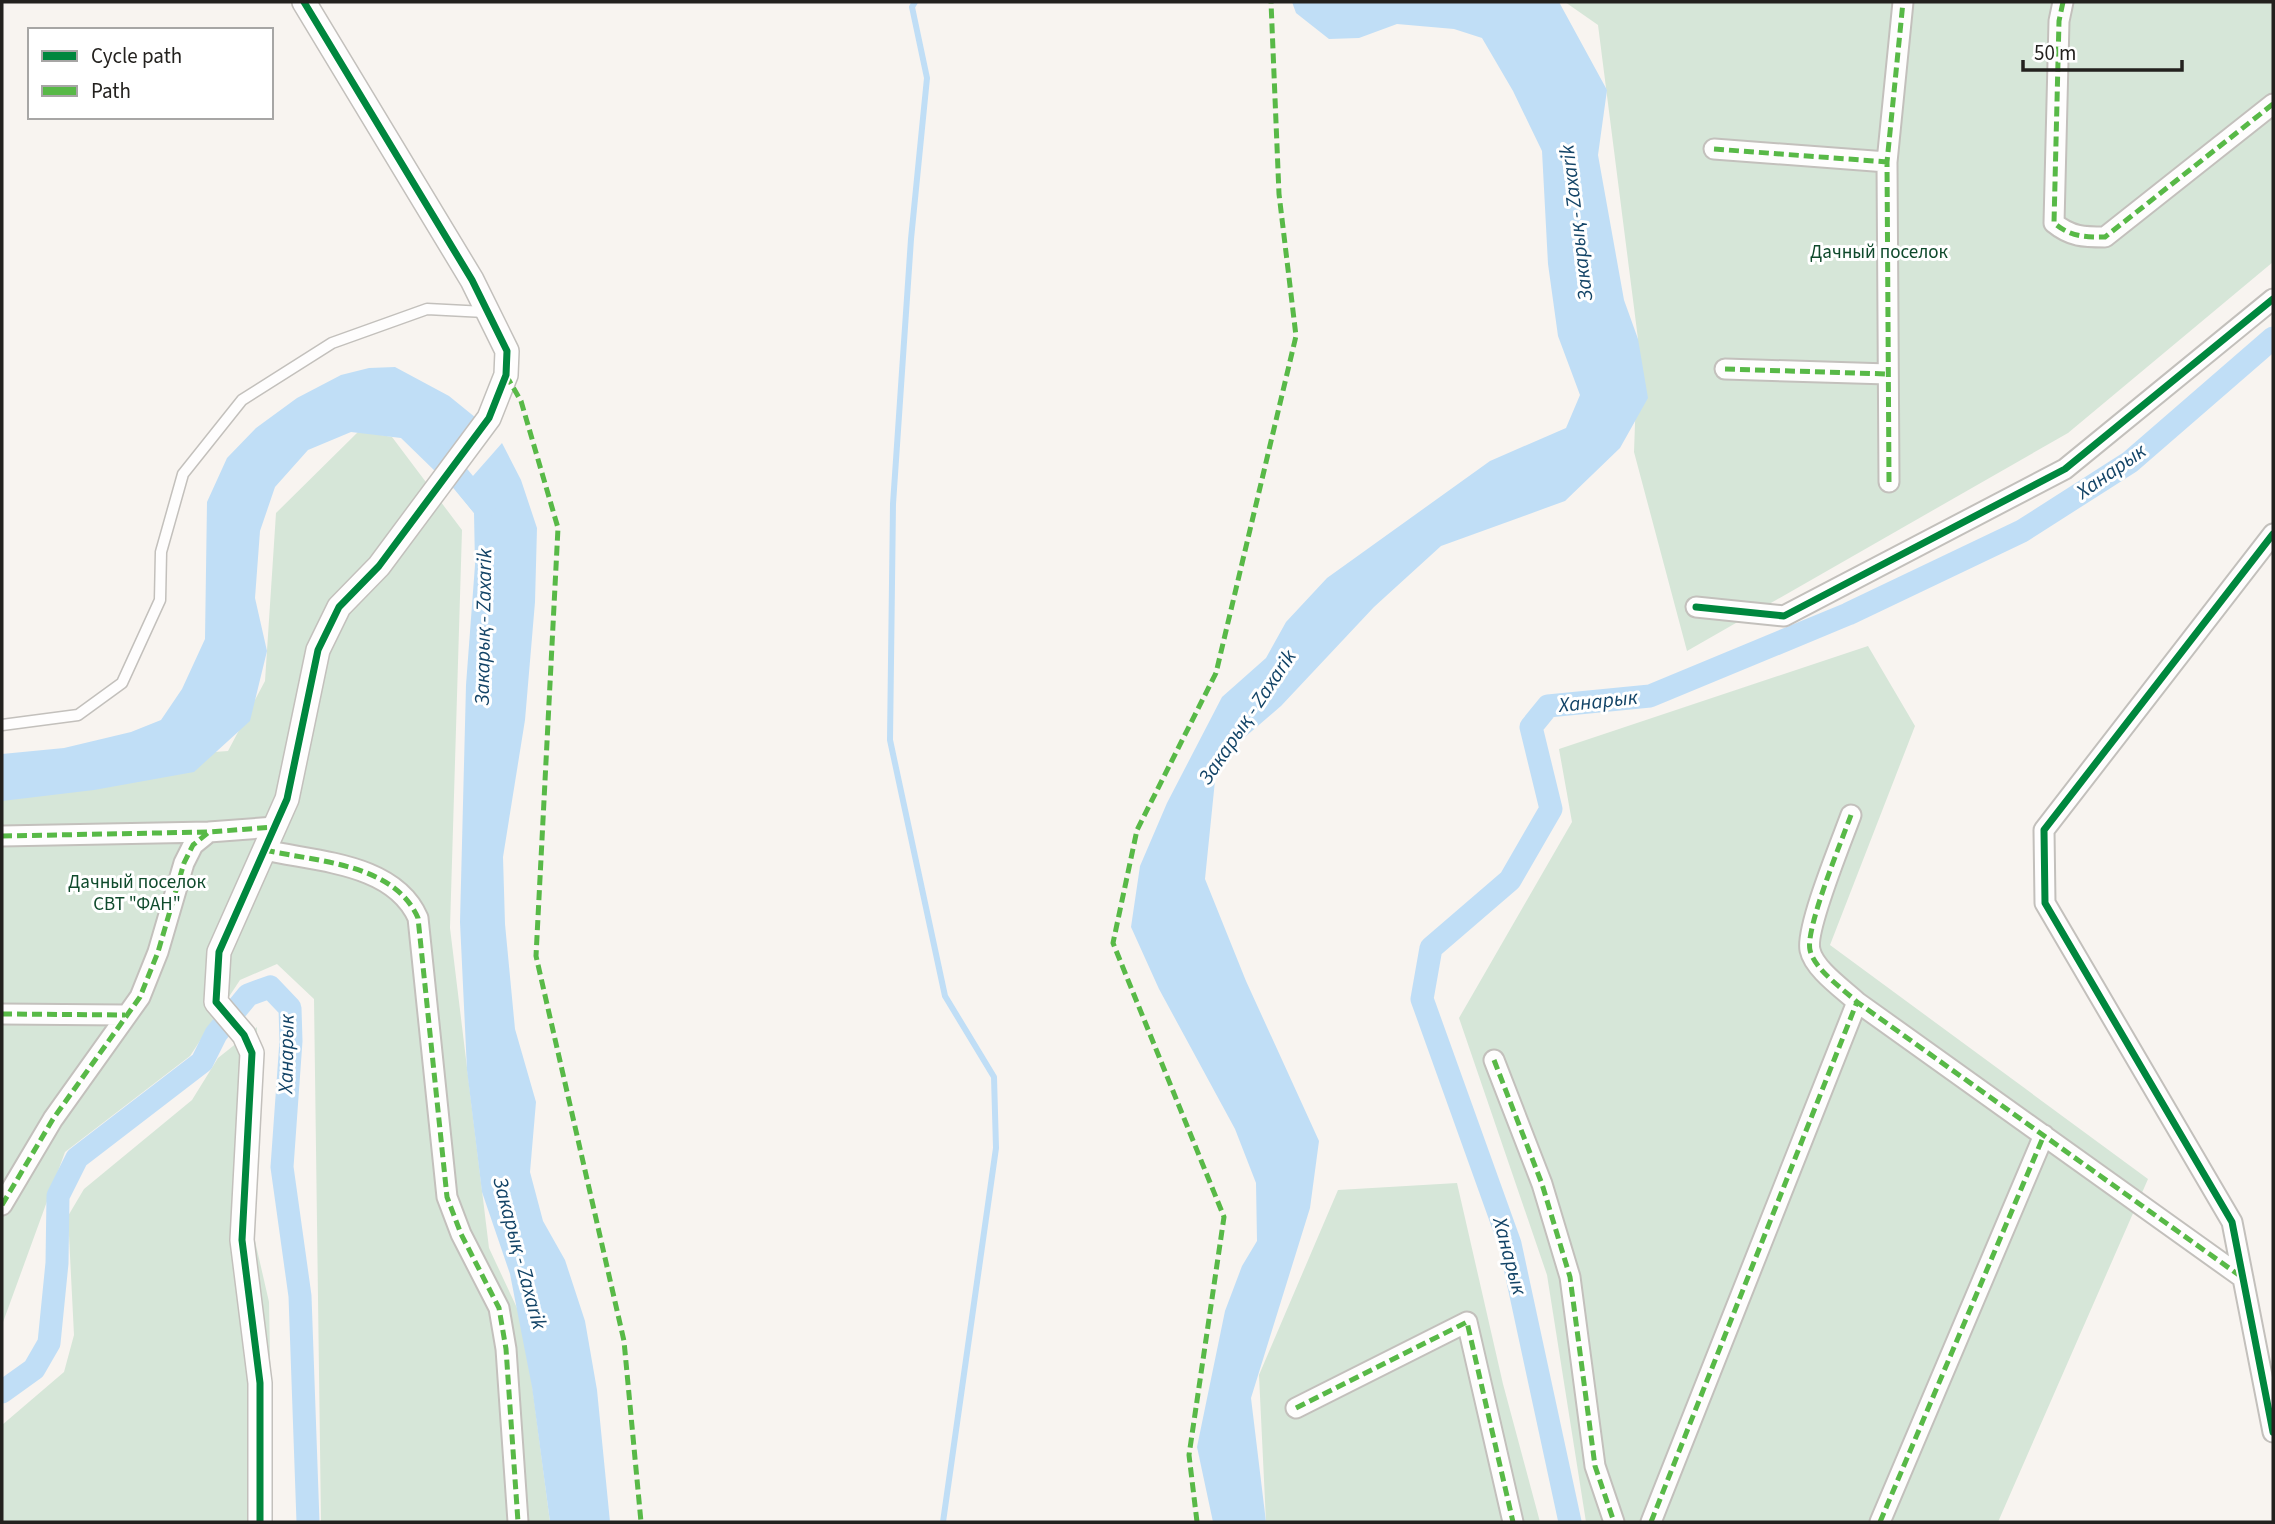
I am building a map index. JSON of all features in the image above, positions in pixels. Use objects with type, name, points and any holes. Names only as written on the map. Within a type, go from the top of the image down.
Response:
[{"type":"street","points":[[260,1522],[260,1382],[242,1240],[252,1053],[244,1035],[216,1002],[219,952],[288,799],[318,650],[339,607],[379,565],[489,418],[506,375],[507,351],[485,312],[472,281],[304,2]]},
{"type":"street","points":[[1889,482],[1887,162],[1903,2]]},
{"type":"street","points":[[2063,2],[2059,21],[2054,223],[2066,233],[2080,237],[2105,237],[2273,104]]},
{"type":"street","points":[[1714,149],[1887,162]]},
{"type":"street","points":[[1696,607],[1784,616],[2064,469],[2273,299]]},
{"type":"street","points":[[1725,369],[1888,374]]},
{"type":"street","points":[[2273,534],[2043,830],[2045,903],[2232,1222],[2273,1432]]},
{"type":"street","points":[[1851,815],[1811,929],[1810,950],[1823,969],[1857,1002],[2243,1278]]},
{"type":"street","points":[[2,836],[209,832],[275,827]]},
{"type":"street","points":[[2,1202],[54,1118],[125,1015],[140,998],[184,863],[193,845],[209,832]]},
{"type":"street","points":[[265,850],[372,874],[410,900],[418,918],[447,1197],[461,1234],[499,1308],[506,1349],[518,1522]]},
{"type":"street","points":[[1651,1522],[1857,1002]]},
{"type":"street","points":[[2,1014],[125,1015]]},
{"type":"street","points":[[1494,1060],[1542,1184],[1570,1277],[1594,1465],[1614,1522]]},
{"type":"street","points":[[1880,1522],[2044,1135]]},
{"type":"street","points":[[1296,1408],[1467,1322],[1513,1522]]},
{"type":"lane","points":[[2,725],[78,715],[122,683],[160,600],[161,552],[183,474],[242,400],[332,343],[427,309],[485,312]]},
{"type":"green space","name":"Дачный поселок","points":[[1565,2],[2273,2],[2273,262],[2068,433],[1687,651],[1634,452],[1638,339],[1598,25]]},
{"type":"green space","name":"Дачный поселок СВТ \"ФАН\"","points":[[359,431],[392,437],[462,530],[450,928],[489,1248],[524,1323],[550,1522],[321,1522],[314,999],[277,964],[240,980],[190,1056],[65,1152],[2,1325],[2,767],[228,751],[265,681],[276,513]]},
{"type":"green space","points":[[1868,646],[1915,726],[1830,945],[2148,1179],[1998,1522],[1586,1522],[1547,1275],[1459,1018],[1572,822],[1559,749]]},
{"type":"green space","points":[[257,1027],[253,1232],[269,1302],[273,1522],[2,1522],[2,1425],[64,1372],[74,1335],[68,1216],[84,1189],[192,1100],[218,1058]]},
{"type":"green space","points":[[1457,1183],[1503,1384],[1540,1522],[1266,1522],[1259,1375],[1338,1190]]},
{"type":"water","points":[[1292,2],[1559,2],[1607,90],[1598,155],[1624,300],[1638,339],[1648,398],[1620,448],[1565,501],[1441,546],[1374,607],[1281,706],[1217,761],[1205,879],[1246,981],[1319,1141],[1310,1208],[1251,1398],[1266,1522],[1213,1522],[1197,1447],[1225,1311],[1242,1266],[1257,1241],[1256,1183],[1235,1129],[1159,989],[1131,927],[1140,866],[1167,803],[1222,697],[1266,658],[1286,622],[1327,578],[1490,461],[1566,428],[1580,395],[1558,336],[1548,264],[1542,151],[1513,91],[1482,38],[1454,29],[1397,24],[1359,38],[1329,39],[1296,13]]},
{"type":"water","points":[[395,367],[449,396],[481,422],[438,474],[401,438],[351,432],[308,450],[275,487],[260,531],[255,598],[267,651],[250,721],[194,772],[94,790],[2,801],[2,754],[64,748],[131,732],[161,720],[182,689],[205,639],[207,502],[227,458],[256,428],[297,398],[341,375],[369,368]]},
{"type":"water","points":[[502,443],[521,480],[537,528],[535,602],[525,720],[503,857],[505,924],[515,1029],[536,1102],[530,1172],[543,1221],[565,1260],[585,1321],[597,1390],[610,1522],[550,1522],[532,1387],[510,1274],[482,1192],[467,1070],[460,922],[466,685],[475,565],[474,513],[458,493]]},
{"type":"waterway","points":[[915,2],[912,7],[927,78],[911,239],[893,504],[890,740],[945,996],[994,1077],[996,1148],[943,1522]]},
{"type":"waterway","name":"Ханарык","points":[[1570,1522],[1510,1244],[1422,999],[1431,948],[1510,880],[1551,809],[1531,727],[1548,706],[1650,696],[1848,614],[2022,531],[2130,462],[2273,338]]},
{"type":"waterway","name":"Закарық - Zaxarik","points":[[439,453],[484,507]]},
{"type":"waterway","name":"Ханарык","points":[[2,1392],[34,1369],[49,1343],[57,1263],[58,1196],[77,1158],[202,1062],[216,1034],[248,995],[270,987],[290,1008],[291,1041],[282,1167],[300,1296],[308,1522]]},
{"type":"marked path","points":[[1197,1522],[1189,1455],[1224,1217],[1113,943],[1137,830],[1216,673],[1296,336],[1279,194],[1271,2]]},
{"type":"marked path","points":[[1889,482],[1887,162],[1903,2]]},
{"type":"marked path","points":[[2063,2],[2059,21],[2054,223],[2072,234],[2105,237],[2273,104]]},
{"type":"marked path","points":[[1714,149],[1887,162]]},
{"type":"marked path","points":[[1725,369],[1888,374]]},
{"type":"marked path","points":[[506,375],[521,401],[558,528],[536,956],[624,1341],[641,1522]]},
{"type":"marked path","points":[[1851,815],[1813,924],[1810,950],[1817,964],[1857,1002],[2243,1278]]},
{"type":"marked path","points":[[2,1205],[53,1119],[140,997],[158,952],[184,863],[193,845],[209,832],[275,827]]},
{"type":"marked path","points":[[2,836],[209,832]]},
{"type":"marked path","points":[[265,850],[330,862],[373,875],[407,900],[418,918],[447,1197],[461,1234],[499,1308],[506,1349],[518,1522]]},
{"type":"marked path","points":[[1651,1522],[1857,1002]]},
{"type":"marked path","points":[[2,1014],[125,1015]]},
{"type":"marked path","points":[[1494,1060],[1542,1184],[1570,1277],[1595,1466],[1614,1522]]},
{"type":"marked path","points":[[1880,1522],[2044,1135]]},
{"type":"marked path","points":[[1296,1408],[1467,1322],[1513,1522]]},
{"type":"cycle path","points":[[260,1522],[260,1383],[242,1240],[252,1053],[244,1035],[216,1002],[219,952],[287,799],[318,650],[339,607],[379,566],[489,418],[506,375],[507,351],[472,280],[304,2]]},
{"type":"cycle path","points":[[1696,607],[1784,616],[2065,469],[2273,299]]},
{"type":"cycle path","points":[[2273,534],[2044,830],[2045,903],[2232,1222],[2273,1432]]}]
